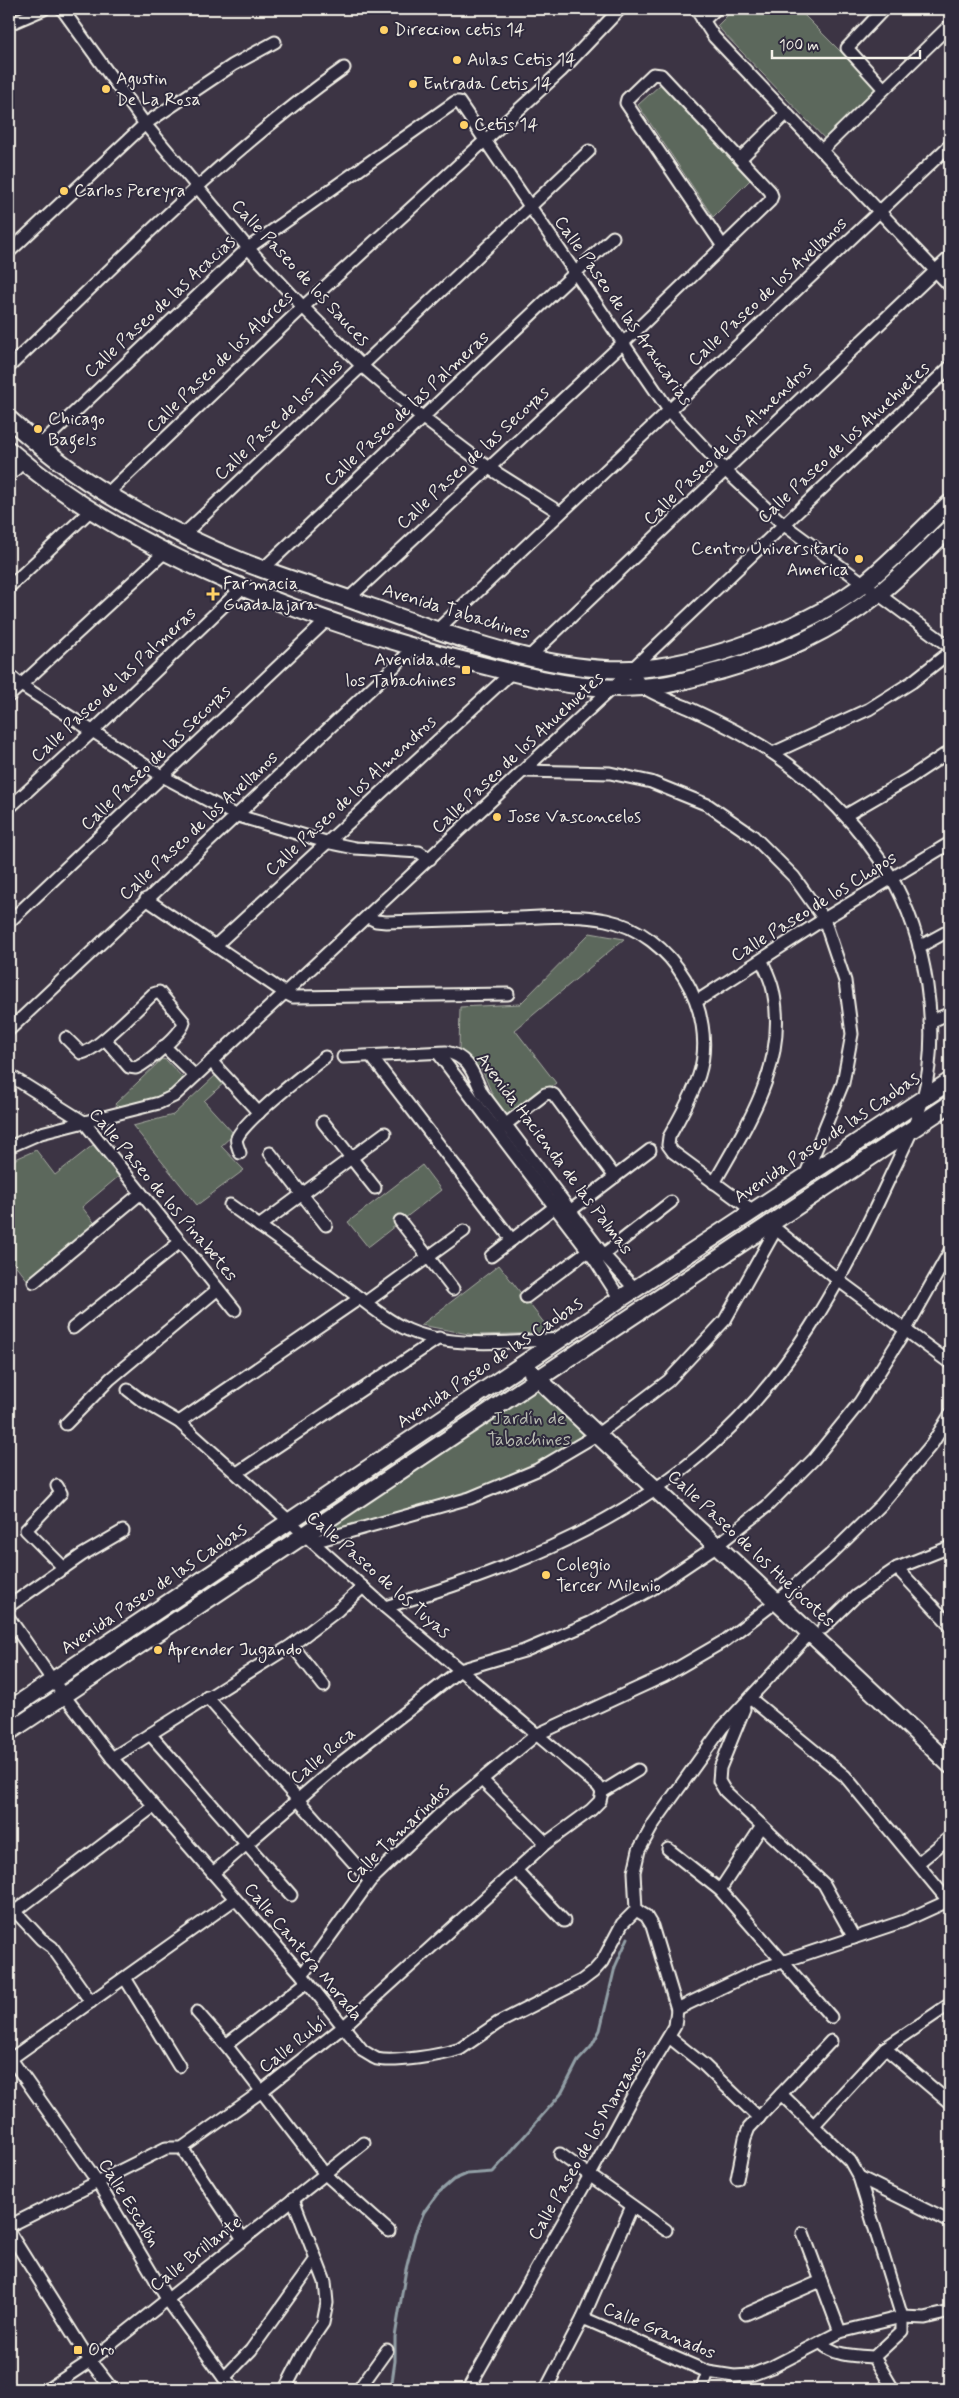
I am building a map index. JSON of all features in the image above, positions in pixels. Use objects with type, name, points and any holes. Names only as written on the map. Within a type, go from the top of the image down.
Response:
[{"type":"street","points":[[9,24],[44,9]]},
{"type":"street","name":"Calle Paseo de los Sauces","points":[[62,9],[145,124],[199,186],[248,248],[303,307],[363,367],[423,418],[489,468],[559,512]]},
{"type":"street","name":"Calle Paseo de los Alerces","points":[[107,494],[303,307],[561,71],[619,9]]},
{"type":"street","points":[[696,9],[714,37],[950,286]]},
{"type":"street","points":[[703,21],[716,9]]},
{"type":"street","points":[[884,9],[847,48],[884,89]]},
{"type":"street","points":[[822,150],[950,26]]},
{"type":"street","points":[[9,252],[145,124],[201,85],[274,42]]},
{"type":"street","points":[[9,367],[199,186],[308,93],[344,68]]},
{"type":"street","points":[[722,245],[629,109],[627,99],[653,74],[661,74],[740,159],[787,114]]},
{"type":"street","name":"Calle Paseo de las Acacias","points":[[40,445],[248,248],[455,102],[460,102]]},
{"type":"street","name":"Calle Paseo de las Araucarias","points":[[460,102],[484,141],[668,410],[726,471],[783,524],[950,647]]},
{"type":"street","name":"Calle Paseo de los Avellanos","points":[[437,630],[559,512],[950,145]]},
{"type":"street","name":"Calle Pase de los Tilos","points":[[183,535],[363,367],[589,150]]},
{"type":"street","name":"Calle Paseo de las Secoyas","points":[[348,599],[622,344],[722,245],[770,201],[772,196],[740,159]]},
{"type":"street","name":"Calle Paseo de las Palmeras","points":[[263,569],[613,237]]},
{"type":"street","name":"Calle Paseo de los Almendros","points":[[530,656],[950,257]]},
{"type":"street","name":"Calle Paseo de los Ahuehuetes","points":[[9,1147],[41,1134],[159,1104],[174,1096],[524,771],[950,367]]},
{"type":"street","name":"Avenida Tabachines","points":[[9,419],[40,445],[107,494],[183,535],[214,549],[263,569],[480,644],[530,656],[597,668],[632,669],[681,663],[728,650],[768,636],[809,616],[864,583],[950,503]]},
{"type":"street","points":[[9,450],[91,510],[166,551],[243,587],[327,620],[414,648],[567,686],[643,687],[698,677],[783,651],[839,623],[880,594],[950,528]]},
{"type":"street","points":[[9,476],[23,462]]},
{"type":"street","points":[[9,587],[91,510]]},
{"type":"street","points":[[198,566],[204,563],[214,549]]},
{"type":"street","points":[[9,696],[166,551]]},
{"type":"street","points":[[222,577],[221,572],[224,567],[240,560]]},
{"type":"street","name":"Calle Paseo de las Palmeras","points":[[9,808],[93,731],[243,587]]},
{"type":"street","name":"Calle Paseo de las Secoyas","points":[[9,922],[327,620]]},
{"type":"street","points":[[474,663],[480,644]]},
{"type":"street","name":"Calle Paseo de los Avellanos","points":[[9,1030],[414,648]]},
{"type":"street","points":[[773,753],[869,709],[912,682],[950,652]]},
{"type":"street","points":[[386,1607],[498,1571],[553,1547],[605,1520],[655,1489],[700,1455],[741,1417],[778,1374],[811,1329],[858,1244],[911,1131],[923,1098],[929,1063],[930,1022],[926,982],[918,947],[906,910],[892,879],[870,846],[846,815],[811,781],[773,753],[716,720],[643,687],[632,669]]},
{"type":"street","name":"Calle Paseo de los Almendros","points":[[215,946],[511,673]]},
{"type":"street","points":[[9,675],[21,685],[162,776],[235,815],[326,842],[355,848],[419,852],[430,859]]},
{"type":"street","points":[[846,815],[908,779],[950,751]]},
{"type":"street","points":[[524,771],[610,773],[651,782],[708,805],[753,836],[794,877],[824,919],[845,981],[852,1034],[843,1083],[803,1180]]},
{"type":"street","name":"Calle Paseo de los Chopos","points":[[697,1001],[762,961],[824,919],[950,843]]},
{"type":"street","points":[[146,899],[293,997],[508,994]]},
{"type":"street","points":[[368,917],[376,921],[386,922],[572,916],[607,920],[635,931],[664,951],[682,973],[697,1001],[704,1037],[700,1074],[668,1145],[673,1152],[753,1211]]},
{"type":"street","points":[[918,947],[950,930]]},
{"type":"street","points":[[714,1183],[765,1087],[775,1055],[776,1020],[773,990],[762,961]]},
{"type":"street","points":[[66,1038],[83,1054],[105,1039],[154,994],[159,992],[184,1022],[182,1028],[164,1046],[139,1066],[132,1068],[129,1067],[105,1039]]},
{"type":"street","points":[[930,1022],[950,1012]]},
{"type":"street","points":[[164,1046],[195,1076]]},
{"type":"street","points":[[438,1053],[502,1127],[545,1094],[550,1093],[554,1095],[615,1177]]},
{"type":"street","name":"Avenida Hacienda de las Palmas","points":[[343,1057],[438,1053],[453,1054],[468,1063],[474,1071],[482,1093],[502,1127],[596,1252],[632,1286]]},
{"type":"street","points":[[371,1056],[512,1240]]},
{"type":"street","points":[[240,1153],[237,1139],[258,1113],[325,1057]]},
{"type":"street","points":[[211,1061],[258,1113]]},
{"type":"street","name":"Calle Paseo de los Pinabetes","points":[[9,1075],[84,1122],[235,1310]]},
{"type":"street","name":"Avenida Paseo de las Caobas","points":[[9,1710],[562,1338],[632,1286],[697,1248],[803,1180],[950,1081]]},
{"type":"street","points":[[9,1732],[309,1538],[709,1265],[773,1227],[950,1104]]},
{"type":"street","points":[[323,1122],[374,1188]]},
{"type":"street","points":[[259,1226],[385,1133]]},
{"type":"street","points":[[567,1214],[650,1150]]},
{"type":"street","points":[[270,1153],[326,1225]]},
{"type":"street","points":[[34,1282],[141,1194]]},
{"type":"street","points":[[526,1297],[671,1202]]},
{"type":"street","points":[[491,1256],[559,1204]]},
{"type":"street","points":[[230,1206],[363,1300],[409,1330],[439,1338],[501,1343],[562,1338]]},
{"type":"street","points":[[400,1222],[453,1289]]},
{"type":"street","points":[[773,1227],[838,1280],[905,1331],[950,1362]]},
{"type":"street","points":[[309,1538],[470,1498],[537,1470],[598,1434],[668,1381],[725,1320],[773,1227]]},
{"type":"street","points":[[179,1422],[428,1257],[464,1231]]},
{"type":"street","points":[[72,1328],[180,1242]]},
{"type":"street","points":[[697,1248],[709,1265]]},
{"type":"street","points":[[460,1670],[524,1650],[590,1623],[652,1589],[716,1546],[766,1506],[814,1459],[860,1402],[905,1331],[950,1251]]},
{"type":"street","name":"Avenida Hacienda de las Palmas","points":[[596,1252],[618,1296]]},
{"type":"street","points":[[66,1424],[110,1379],[218,1289]]},
{"type":"street","points":[[237,1473],[439,1338]]},
{"type":"street","name":"Calle Paseo de los Huejocotes","points":[[523,1364],[716,1546],[777,1601],[817,1630],[950,1765]]},
{"type":"street","name":"Calle Paseo de los Tuyas","points":[[128,1390],[141,1400],[179,1422],[363,1587],[598,1786],[602,1792]]},
{"type":"street","name":"Calle Tamarindos","points":[[226,2046],[304,1979],[370,1881],[440,1814],[536,1734],[664,1676],[726,1640],[777,1601],[830,1555],[882,1505],[932,1444],[950,1415]]},
{"type":"street","points":[[57,1486],[61,1493],[26,1530],[64,1568]]},
{"type":"street","points":[[9,1606],[122,1530]]},
{"type":"street","points":[[749,1701],[845,1776],[949,1902],[926,1913],[758,1970],[677,2009],[652,1926],[646,1916],[636,1910],[634,1872],[639,1850],[654,1823],[722,1728],[817,1630],[856,1596],[897,1568],[950,1547]]},
{"type":"street","points":[[897,1568],[950,1625]]},
{"type":"street","points":[[112,1758],[292,1645],[338,1610],[363,1587]]},
{"type":"street","name":"Calle Cantera Morada","points":[[9,1618],[52,1681],[112,1758],[236,1899],[363,2051],[375,2058],[389,2060],[448,2053],[460,2049],[498,2023],[581,1981],[602,1962],[622,1924],[636,1910]]},
{"type":"street","points":[[292,1645],[324,1686]]},
{"type":"street","name":"Calle Roca","points":[[213,1873],[338,1765],[460,1670]]},
{"type":"street","points":[[207,1697],[370,1881]]},
{"type":"street","points":[[749,1701],[720,1768],[719,1781],[725,1791],[824,1884],[854,1938]]},
{"type":"street","points":[[150,1734],[291,1895]]},
{"type":"street","points":[[602,1792],[638,1770]]},
{"type":"street","points":[[482,1780],[546,1843]]},
{"type":"street","name":"Calle Rubí","points":[[9,2226],[166,2148],[182,2148],[262,2091],[343,2027],[546,1843],[591,1810],[600,1801],[602,1792]]},
{"type":"street","points":[[91,2002],[52,1947],[12,1914],[154,1806]]},
{"type":"street","points":[[720,1890],[762,1826]]},
{"type":"street","points":[[918,1863],[950,1837]]},
{"type":"street","points":[[668,1849],[720,1890],[831,2017]]},
{"type":"street","points":[[516,1870],[564,1921]]},
{"type":"street","points":[[10,2059],[236,1899]]},
{"type":"street","points":[[125,1978],[179,2066]]},
{"type":"street","points":[[814,2125],[886,2048],[950,2004]]},
{"type":"street","name":"Calle Paseo de los Manzanos","points":[[468,2389],[631,2099],[669,2037],[675,2026],[677,2009]]},
{"type":"street","points":[[197,2012],[262,2091],[325,2174],[390,2231]]},
{"type":"street","points":[[669,2037],[704,2065],[758,2118]]},
{"type":"street","points":[[737,2179],[745,2138],[749,2128],[831,2040]]},
{"type":"street","points":[[886,2048],[950,2103]]},
{"type":"street","name":"Calle Escalón","points":[[10,2059],[97,2181],[167,2299],[224,2378],[235,2389]]},
{"type":"street","points":[[781,2094],[850,2161],[859,2177],[902,2317],[902,2331],[874,2357]]},
{"type":"street","name":"Calle Brillante","points":[[48,2389],[90,2360],[364,2143]]},
{"type":"street","points":[[182,2148],[243,2239]]},
{"type":"street","points":[[560,2154],[666,2230]]},
{"type":"street","points":[[859,2177],[950,2222]]},
{"type":"street","points":[[286,2389],[306,2348],[323,2323],[327,2303],[325,2282],[293,2199]]},
{"type":"street","points":[[548,2389],[583,2318],[632,2206]]},
{"type":"street","points":[[9,2232],[90,2360],[112,2389]]},
{"type":"street","points":[[804,2233],[840,2332]]},
{"type":"street","points":[[224,2378],[251,2350],[316,2259]]},
{"type":"street","points":[[746,2314],[822,2281]]},
{"type":"street","name":"Calle Granados","points":[[583,2318],[708,2372],[734,2376],[751,2374],[840,2332],[902,2317],[925,2318],[950,2312]]},
{"type":"street","points":[[821,2342],[826,2348],[833,2351],[874,2357]]},
{"type":"street","points":[[359,2389],[387,2350]]},
{"type":"street","points":[[874,2357],[893,2389]]},
{"type":"street","points":[[702,2389],[708,2372]]},
{"type":"green space","points":[[734,9],[798,9],[879,90],[827,141],[717,26]]},
{"type":"green space","points":[[661,84],[751,179],[713,217],[638,105]]},
{"type":"green space","points":[[590,933],[624,939],[515,1030],[556,1083],[508,1120],[496,1103],[482,1070],[459,1052],[460,1007],[520,1004]]},
{"type":"green space","points":[[162,1059],[166,1060],[184,1079],[173,1094],[120,1110],[115,1104]]},
{"type":"green space","points":[[217,1074],[225,1082],[204,1101],[234,1134],[221,1146],[244,1170],[197,1205],[133,1126],[173,1115]]},
{"type":"green space","points":[[93,1145],[119,1176],[82,1207],[97,1226],[29,1282],[9,1257],[9,1162],[36,1150],[55,1175]]},
{"type":"green space","points":[[422,1165],[441,1190],[368,1247],[348,1222]]},
{"type":"green space","points":[[499,1265],[552,1333],[474,1335],[421,1325]]},
{"type":"green space","name":"Jardín de Tabachines","points":[[534,1388],[585,1434],[535,1464],[469,1494],[323,1536],[317,1531]]},
{"type":"waterway","points":[[391,2389],[395,2361],[395,2337],[406,2269],[415,2233],[424,2212],[437,2194],[453,2180],[467,2174],[493,2172],[561,2094],[578,2061],[591,2047],[600,2030],[615,1967],[628,1938]]},
{"type":"place","name":"Direccion cetis 14","points":[[384,30]]},
{"type":"place","name":"Aulas Cetis 14","points":[[457,60]]},
{"type":"place","name":"Entrada Cetis 14","points":[[413,84]]},
{"type":"place","name":"Agustin De La Rosa","points":[[106,89]]},
{"type":"place","name":"Cetis 14","points":[[464,125]]},
{"type":"place","name":"Carlos Pereyra","points":[[64,191]]},
{"type":"place","name":"Chicago Bagels","points":[[38,429]]},
{"type":"place","name":"Centro Universitario America","points":[[859,559]]},
{"type":"place","name":"Farmacia Guadalajara","points":[[213,594]]},
{"type":"place","name":"Avenida de los Tabachines","points":[[466,670]]},
{"type":"place","name":"Jose Vasconcelos","points":[[497,817]]},
{"type":"place","name":"Colegio Tercer Milenio","points":[[546,1575]]},
{"type":"place","name":"Aprender Jugando","points":[[158,1650]]},
{"type":"place","name":"Oro","points":[[78,2350]]}]
